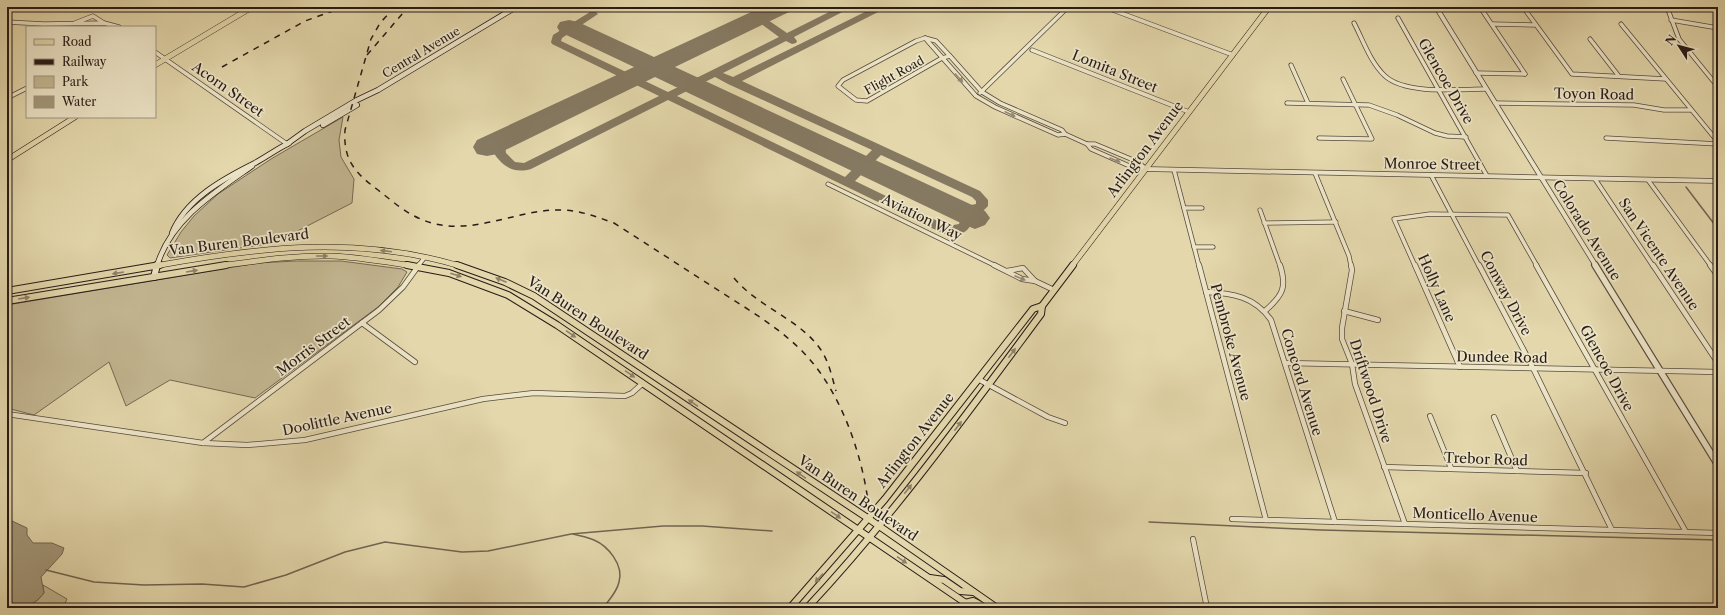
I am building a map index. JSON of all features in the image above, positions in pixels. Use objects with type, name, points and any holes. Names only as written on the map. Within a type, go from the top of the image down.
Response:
[{"type":"main road","points":[[156,64],[252,7]]},
{"type":"main road","name":"Central Avenue","points":[[154,277],[161,252],[172,232],[210,196],[247,171],[253,164],[287,144],[299,139],[516,7]]},
{"type":"main road","name":"Arlington Avenue","points":[[807,608],[841,573],[879,527],[1041,314],[1042,306],[1054,290],[1269,7]]},
{"type":"main road","points":[[7,160],[73,118]]},
{"type":"main road","name":"Van Buren Boulevard","points":[[7,291],[237,253],[290,246],[352,247],[425,257],[474,270],[534,296],[869,520],[997,608]]},
{"type":"main road","name":"Van Buren Boulevard","points":[[7,301],[248,262],[305,257],[351,258],[418,266],[458,275],[508,295],[556,325],[973,608]]},
{"type":"main road","name":"Arlington Avenue","points":[[790,608],[838,558],[869,520],[933,441],[978,379],[1033,309],[1042,306]]},
{"type":"main road","points":[[928,578],[944,580],[963,592],[973,592]]},
{"type":"main road","points":[[965,603],[973,601],[986,608]]},
{"type":"street","points":[[976,96],[982,92],[1068,7]]},
{"type":"street","points":[[1105,7],[1233,55]]},
{"type":"street","name":"Colorado Avenue","points":[[1436,7],[1718,465]]},
{"type":"street","points":[[1476,73],[1525,74],[1480,7]]},
{"type":"street","points":[[1523,7],[1572,74],[1618,75],[1666,79]]},
{"type":"street","points":[[1667,7],[1679,39],[1714,82],[1718,82]]},
{"type":"street","points":[[73,23],[94,16],[98,16],[104,23]]},
{"type":"street","name":"Glencoe Drive","points":[[1398,18],[1487,176]]},
{"type":"street","points":[[1671,20],[1718,28]]},
{"type":"street","points":[[7,22],[44,24],[104,23],[115,26]]},
{"type":"street","points":[[1354,23],[1374,61],[1385,76],[1394,82],[1407,87],[1486,89]]},
{"type":"street","points":[[1492,24],[1535,25]]},
{"type":"street","points":[[1621,24],[1718,143]]},
{"type":"street","points":[[926,38],[947,65],[976,96],[1012,115],[1058,135],[1066,134]]},
{"type":"street","name":"Flight Road","points":[[926,38],[933,39],[950,56],[942,58],[922,71],[864,102],[856,100],[838,86],[843,80],[916,41],[926,38]]},
{"type":"street","points":[[1590,39],[1618,75]]},
{"type":"street","name":"Lomita Street","points":[[1032,50],[1189,112]]},
{"type":"street","name":"Acorn Street","points":[[156,53],[287,144]]},
{"type":"street","points":[[950,56],[982,92],[1000,103],[1062,130],[1066,134],[1087,144],[1095,144],[1138,162],[1146,169]]},
{"type":"street","points":[[922,71],[937,64],[947,65]]},
{"type":"street","points":[[1290,65],[1308,103]]},
{"type":"street","points":[[1319,138],[1372,138],[1343,79]]},
{"type":"street","points":[[7,98],[26,88]]},
{"type":"street","points":[[1287,103],[1369,105],[1397,115],[1435,133],[1447,136],[1466,137]]},
{"type":"street","name":"Toyon Road","points":[[1495,103],[1634,106],[1664,110],[1691,110]]},
{"type":"street","points":[[1606,138],[1718,143]]},
{"type":"street","points":[[1087,144],[1091,149],[1134,168],[1146,169]]},
{"type":"street","name":"Monroe Street","points":[[1146,169],[1716,181]]},
{"type":"street","name":"Pembroke Avenue","points":[[1174,170],[1266,520]]},
{"type":"street","name":"Driftwood Drive","points":[[1315,173],[1349,256],[1352,270],[1344,310],[1342,339],[1352,364],[1355,384],[1404,524]]},
{"type":"street","name":"Conway Drive","points":[[1431,175],[1533,368],[1612,530]]},
{"type":"street","name":"San Vicente Avenue","points":[[1595,178],[1718,362]]},
{"type":"street","points":[[1648,180],[1718,276]]},
{"type":"street","points":[[1716,181],[1718,186]]},
{"type":"street","name":"Aviation Way","points":[[828,184],[1022,279],[1035,281],[1054,290]]},
{"type":"street","points":[[1184,208],[1202,208]]},
{"type":"street","points":[[1206,292],[1239,295],[1266,310],[1278,300],[1283,291],[1285,280],[1282,268],[1276,258],[1260,210]]},
{"type":"street","name":"Holly Lane","points":[[1452,214],[1430,214],[1394,219],[1460,367]]},
{"type":"street","name":"Glencoe Drive","points":[[1452,214],[1508,215],[1686,532]]},
{"type":"street","points":[[1264,223],[1336,222]]},
{"type":"street","points":[[1194,247],[1213,247]]},
{"type":"street","name":"Morris Street","points":[[203,443],[362,323],[396,295],[425,257]]},
{"type":"street","name":"Aviation Way","points":[[1007,271],[1023,268],[1035,281]]},
{"type":"street","name":"Concord Avenue","points":[[1266,310],[1272,320],[1335,522]]},
{"type":"street","points":[[1344,310],[1378,320]]},
{"type":"street","points":[[362,323],[415,362]]},
{"type":"street","name":"Dundee Road","points":[[1285,363],[1660,372],[1718,372]]},
{"type":"street","points":[[978,379],[1048,417],[1065,423]]},
{"type":"street","name":"Doolittle Avenue","points":[[7,414],[203,443],[247,445],[293,441],[483,399],[534,394],[625,396],[632,393],[643,383]]},
{"type":"street","points":[[1430,416],[1451,468]]},
{"type":"street","points":[[1494,417],[1517,470]]},
{"type":"street","name":"Trebor Road","points":[[1384,466],[1517,470],[1586,474]]},
{"type":"street","name":"Monticello Avenue","points":[[1232,520],[1718,533]]},
{"type":"street","points":[[1193,539],[1207,608]]},
{"type":"green space","points":[[343,117],[339,140],[341,157],[354,179],[352,203],[274,243],[170,258],[167,255],[181,232],[194,216],[218,194],[271,159]]},
{"type":"green space","points":[[341,261],[402,269],[407,272],[398,287],[378,307],[255,398],[170,380],[126,406],[109,362],[34,415],[7,408],[7,305],[258,263]]},
{"type":"green space","points":[[43,585],[67,599],[63,608],[25,608],[38,600],[44,593]]},
{"type":"water","points":[[7,516],[10,520],[27,528],[27,535],[33,543],[52,543],[64,548],[62,554],[41,577],[44,593],[32,604],[19,608],[7,608]]},
{"type":"waterway","points":[[1686,187],[1718,229]]},
{"type":"waterway","points":[[1149,522],[1321,530],[1718,540]]},
{"type":"waterway","points":[[46,570],[94,582],[144,585],[202,584],[244,587],[286,575],[345,552],[385,542],[462,552],[488,551],[571,534],[663,526],[702,526],[772,531]]},
{"type":"waterway","points":[[573,534],[589,538],[599,543],[609,551],[617,563],[620,576],[618,586],[603,608]]},
{"type":"taxiway","points":[[786,37],[847,7]]},
{"type":"taxiway","points":[[733,81],[883,7]]},
{"type":"taxiway","points":[[571,28],[593,14]]},
{"type":"taxiway","points":[[759,18],[786,37]]},
{"type":"taxiway","points":[[570,28],[557,37],[556,42],[668,96]]},
{"type":"taxiway","points":[[668,96],[786,37]]},
{"type":"taxiway","points":[[786,37],[792,41]]},
{"type":"taxiway","points":[[715,73],[733,81]]},
{"type":"taxiway","points":[[668,96],[946,230],[958,230],[965,226],[966,221],[960,211],[977,210],[982,206],[982,200],[976,194],[733,81]]},
{"type":"taxiway","points":[[500,141],[499,152],[504,159],[514,166],[527,166],[668,96]]},
{"type":"taxiway","points":[[847,182],[879,150]]},
{"type":"runway","points":[[655,67],[781,7]]},
{"type":"runway","points":[[569,27],[655,67]]},
{"type":"runway","points":[[487,147],[655,67]]},
{"type":"runway","points":[[655,67],[975,218]]},
{"type":"railway","points":[[222,67],[305,21],[344,7]]},
{"type":"railway","points":[[395,7],[380,23],[371,39],[345,130],[348,158],[363,178],[405,211],[423,220],[441,225],[476,225],[528,213],[564,210],[583,213],[614,223],[763,319],[793,342],[802,351],[827,383],[846,421],[860,461],[868,501]]},
{"type":"railway","points":[[367,55],[403,13]]},
{"type":"railway","points":[[734,278],[755,298],[791,322],[812,339],[821,350],[826,360],[836,391]]}]
